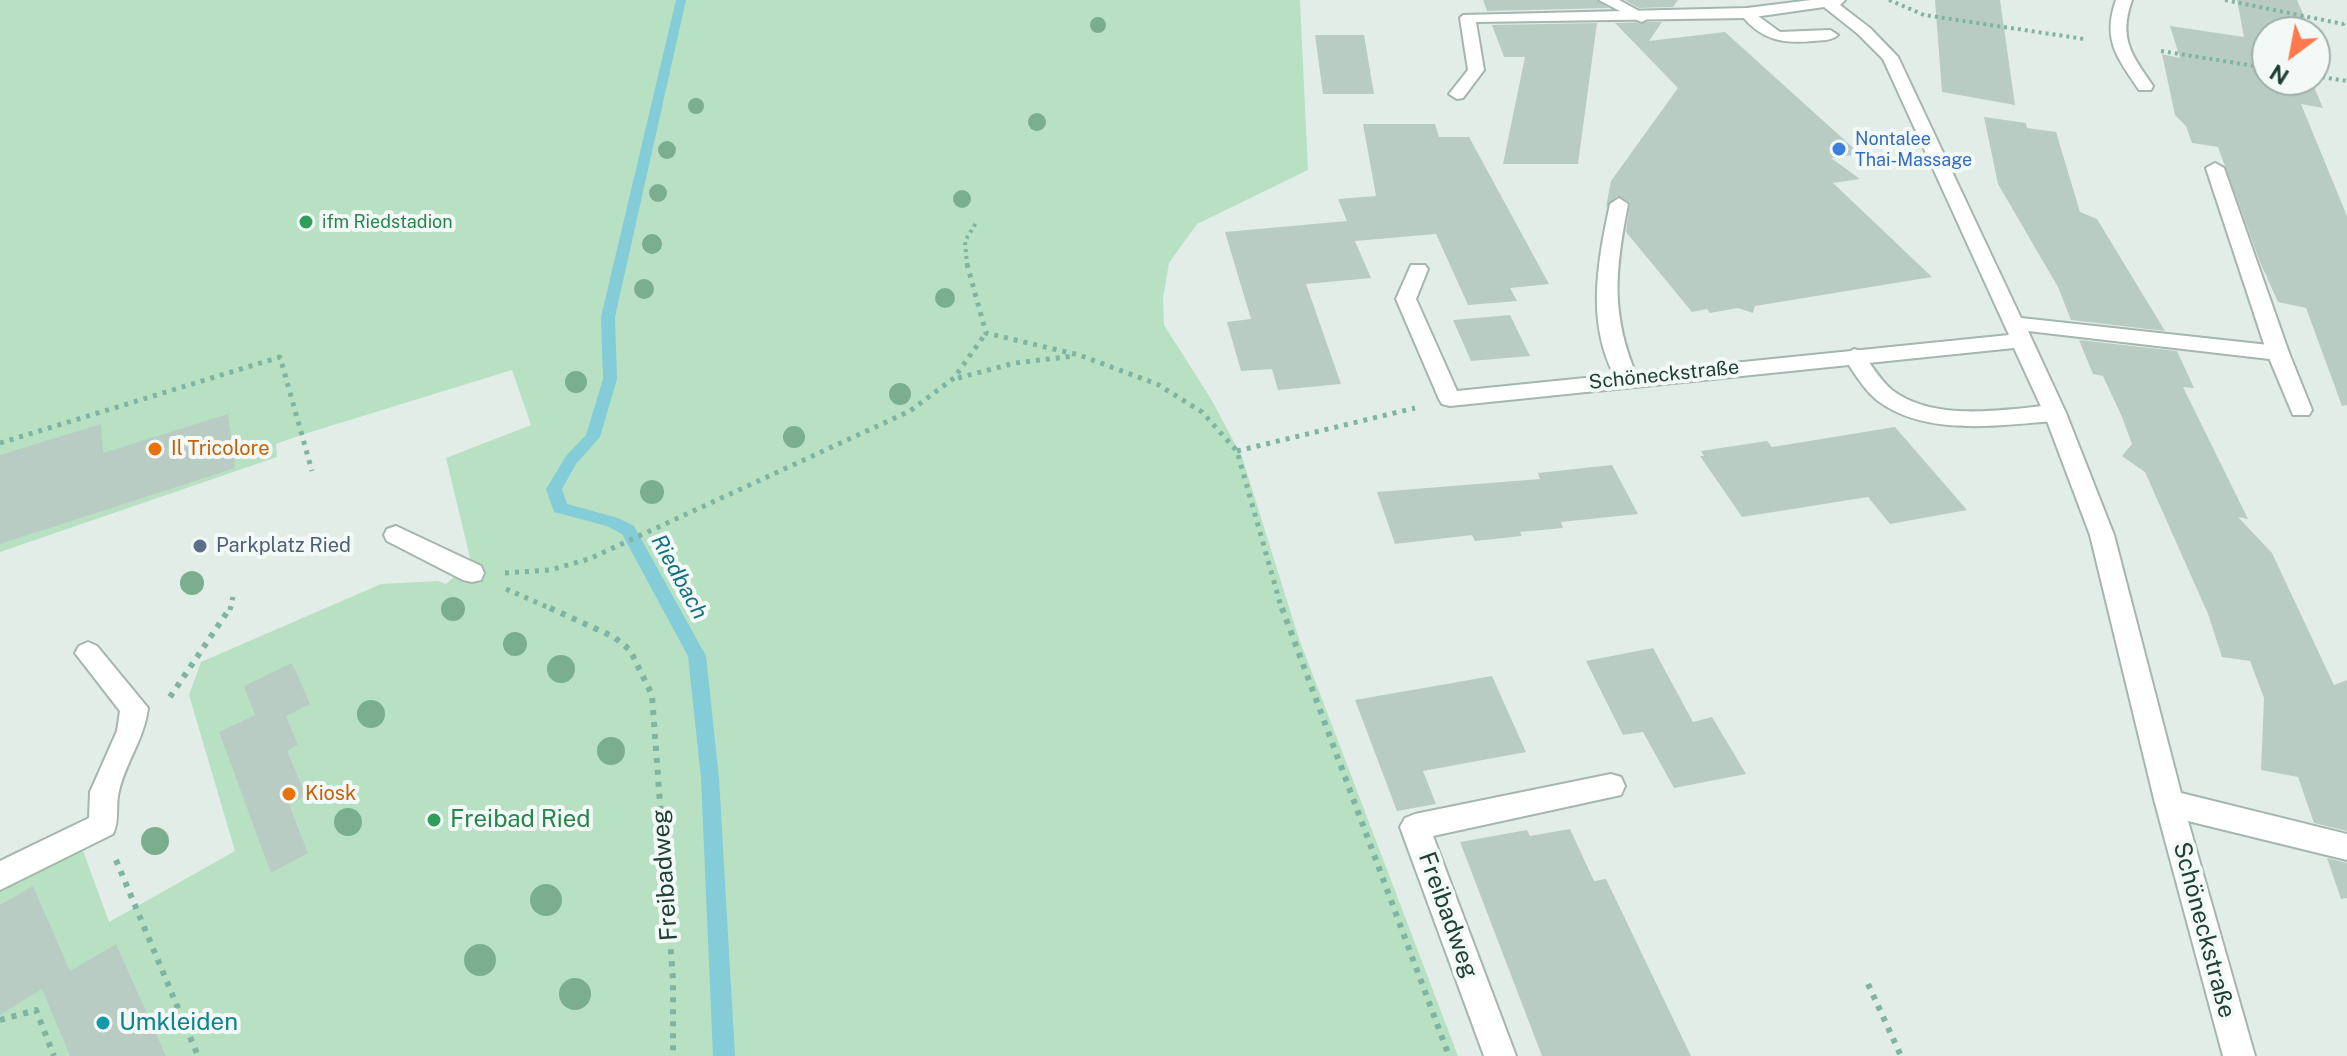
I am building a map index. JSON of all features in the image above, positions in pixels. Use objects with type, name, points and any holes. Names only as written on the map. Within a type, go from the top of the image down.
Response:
[{"type":"street","points":[[1607,0],[1642,17]]},
{"type":"street","points":[[2124,0],[2117,16],[2117,44],[2145,86]]},
{"type":"street","name":"Schöneckstraße","points":[[1457,94],[1476,70],[1468,18],[1747,13],[1833,1],[1890,57],[1908,90],[2015,332],[2055,413],[2102,535],[2169,803],[2239,1056]]},
{"type":"street","points":[[1747,13],[1759,29],[1778,39],[1830,35]]},
{"type":"street","points":[[2215,168],[2278,353],[2301,410]]},
{"type":"street","points":[[1619,204],[1607,267],[1606,318],[1611,346],[1627,379]]},
{"type":"street","points":[[1418,269],[1406,299],[1450,399]]},
{"type":"street","name":"Schöneckstraße","points":[[1450,399],[1854,356],[2015,332],[2278,353]]},
{"type":"street","points":[[1854,356],[1883,394],[1905,408],[1931,416],[2055,413]]},
{"type":"street","points":[[396,535],[472,573]]},
{"type":"street","points":[[0,876],[103,825],[104,792],[131,731],[134,708],[88,653]]},
{"type":"street","name":"Freibadweg","points":[[1500,1056],[1415,827],[1611,786]]},
{"type":"street","name":"Schöneckstraße","points":[[2169,803],[2347,847]]},
{"type":"path","points":[[1889,0],[1924,15],[2086,39]]},
{"type":"path","points":[[2225,0],[2343,24],[2347,21]]},
{"type":"path","points":[[2160,51],[2251,65]]},
{"type":"path","points":[[472,573],[550,570],[589,559],[910,411],[956,378],[972,361],[986,333],[967,266],[965,241],[976,223]]},
{"type":"path","points":[[986,333],[1079,355],[1157,384],[1202,412],[1237,451],[1278,599],[1449,1056]]},
{"type":"path","points":[[956,378],[1014,362],[1079,355]]},
{"type":"path","points":[[0,443],[280,357],[312,471]]},
{"type":"path","points":[[1237,451],[1450,399]]},
{"type":"path","name":"Freibadweg","points":[[472,573],[614,637],[630,650],[652,695],[673,980],[673,1056]]},
{"type":"path","points":[[131,731],[171,695],[230,610],[233,597]]},
{"type":"path","points":[[103,825],[133,907],[198,1056]]},
{"type":"path","points":[[1868,984],[1901,1056]]},
{"type":"path","points":[[0,1020],[36,1010],[54,1056]]},
{"type":"green space","points":[[0,0],[1300,0],[1308,170],[1197,224],[1169,263],[1163,299],[1164,325],[1211,399],[1242,457],[1298,636],[1458,1056],[0,1056],[0,888],[81,845],[109,922],[235,851],[189,695],[201,662],[381,584],[438,581],[446,584],[471,562],[446,458],[531,425],[512,370],[301,435],[276,444],[277,457],[0,552]]},
{"type":"building","points":[[1483,0],[1596,0],[1609,8],[1487,11]]},
{"type":"building","points":[[1625,0],[1678,0],[1673,7],[1639,8]]},
{"type":"building","points":[[1935,0],[2000,0],[2015,105],[1942,92]]},
{"type":"building","points":[[2237,0],[2297,0],[2304,16],[2251,16],[2251,96],[2318,96],[2323,108],[2301,104],[2347,216],[2347,405],[2342,406],[2306,308],[2278,302],[2218,147],[2192,143],[2186,126],[2175,115],[2162,54],[2180,58],[2170,26],[2244,37]]},
{"type":"building","points":[[1662,22],[1649,41],[1725,32],[1860,154],[1831,158],[1860,179],[1833,183],[1932,277],[1755,306],[1753,313],[1738,308],[1710,313],[1707,309],[1692,312],[1626,232],[1630,202],[1617,196],[1606,207],[1611,181],[1678,88],[1615,23]]},
{"type":"building","points":[[1597,23],[1578,164],[1503,164],[1525,57],[1504,57],[1492,25]]},
{"type":"building","points":[[1315,35],[1364,35],[1374,94],[1323,94]]},
{"type":"building","points":[[1984,117],[2026,123],[2027,128],[2056,132],[2080,212],[2097,219],[2165,331],[2071,320],[2058,287],[1998,184]]},
{"type":"building","points":[[1363,124],[1435,124],[1439,137],[1469,137],[1549,284],[1510,288],[1517,301],[1468,305],[1436,234],[1355,241],[1371,278],[1306,284],[1341,384],[1278,390],[1272,369],[1241,371],[1227,322],[1251,319],[1225,232],[1347,221],[1338,199],[1376,196]]},
{"type":"building","points":[[1510,315],[1530,356],[1471,361],[1453,320]]},
{"type":"building","points":[[2079,340],[2177,351],[2194,388],[2183,387],[2248,519],[2238,517],[2272,553],[2334,685],[2347,680],[2347,831],[2314,823],[2298,777],[2261,770],[2264,698],[2250,661],[2222,657],[2208,614],[2145,472],[2122,456],[2132,444],[2122,417],[2103,376],[2093,374]]},
{"type":"building","points":[[228,414],[235,468],[0,544],[0,455],[101,424],[103,453]]},
{"type":"building","points":[[1895,427],[1967,510],[1890,524],[1868,497],[1742,517],[1700,456],[1704,456],[1701,451],[1767,441],[1772,447]]},
{"type":"building","points":[[1612,465],[1638,514],[1561,522],[1563,528],[1520,532],[1522,536],[1475,541],[1472,535],[1395,544],[1377,492],[1540,479],[1538,473]]},
{"type":"building","points":[[1653,648],[1693,722],[1712,717],[1746,774],[1674,788],[1643,732],[1623,735],[1586,661]]},
{"type":"building","points":[[292,663],[310,704],[286,716],[298,745],[287,751],[306,796],[289,804],[308,853],[271,873],[219,732],[255,715],[244,686]]},
{"type":"building","points":[[1492,676],[1526,752],[1423,771],[1436,804],[1397,811],[1355,700]]},
{"type":"building","points":[[1570,829],[1594,881],[1606,879],[1691,1056],[1542,1056],[1460,842],[1527,830],[1530,836]]},
{"type":"building","points":[[2327,858],[2347,863],[2347,898],[2341,899]]},
{"type":"building","name":"Umkleiden","points":[[33,886],[70,971],[116,944],[166,1056],[70,1056],[42,989],[0,1015],[0,905]]},
{"type":"waterway","name":"Riedbach","points":[[681,0],[608,317],[610,379],[593,437],[571,460],[554,489],[560,508],[612,522],[628,530],[697,656],[710,778],[724,1056]]},
{"type":"place","name":"Nontalee Thai-Massage","points":[[1839,149]]},
{"type":"place","name":"ifm Riedstadion","points":[[306,222]]},
{"type":"place","name":"Il Tricolore","points":[[155,449]]},
{"type":"place","name":"Parkplatz Ried","points":[[200,546]]},
{"type":"place","name":"Kiosk","points":[[289,794]]},
{"type":"place","name":"Freibad Ried","points":[[434,820]]},
{"type":"place","name":"Umkleiden","points":[[103,1023]]}]
